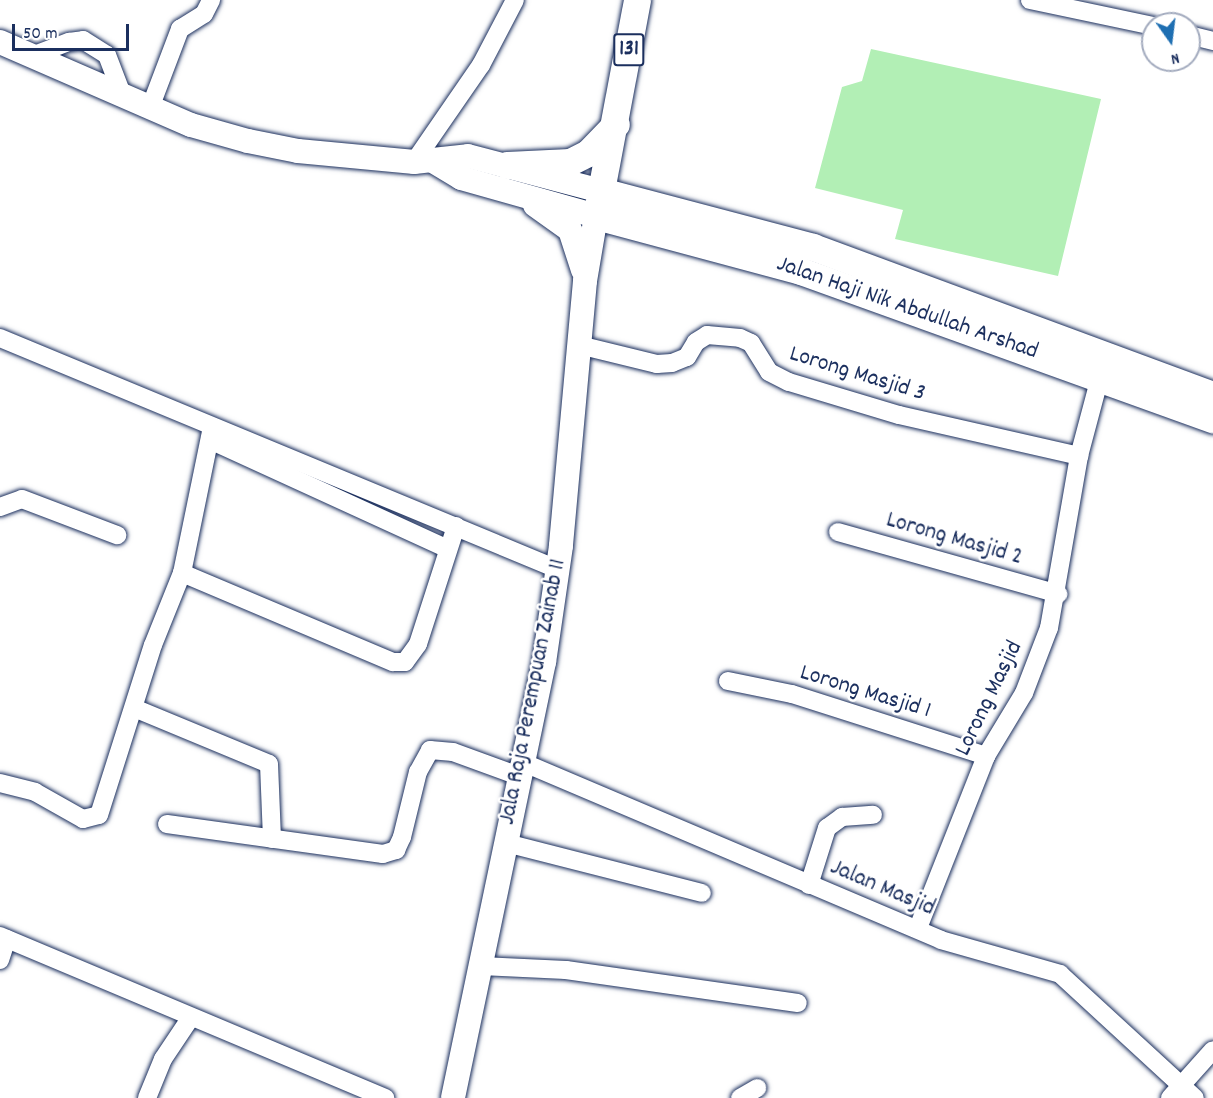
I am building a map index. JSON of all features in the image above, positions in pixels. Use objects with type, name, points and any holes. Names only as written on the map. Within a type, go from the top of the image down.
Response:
[{"type":"main road","name":"131","points":[[598,203],[616,124],[636,0]]},
{"type":"main road","points":[[0,42],[150,108],[248,141],[298,152],[424,162],[468,156],[509,178],[570,230],[585,281]]},
{"type":"main road","points":[[509,178],[570,162],[588,153],[616,124]]},
{"type":"main road","points":[[509,178],[598,203]]},
{"type":"main road","name":"Jala Raja Perempuan Zainab 11","points":[[453,1098],[544,662],[557,569],[585,281],[598,203]]},
{"type":"main road","name":"Jalan Haji Nik Abdullah Arshad","points":[[598,203],[801,271],[1213,419]]},
{"type":"main road","name":"Jalan Haji Nik Abdullah Arshad","points":[[598,203],[813,247],[1213,395]]},
{"type":"street","points":[[150,108],[180,29],[204,14],[211,0]]},
{"type":"street","points":[[424,162],[476,73],[514,0]]},
{"type":"street","points":[[1030,0],[1141,23]]},
{"type":"street","points":[[32,56],[69,42],[83,40],[107,55],[123,97]]},
{"type":"street","name":"Lorong Masjid 3","points":[[579,345],[657,364],[672,363],[687,357],[696,342],[707,335],[740,338],[751,343],[769,372],[789,381],[899,415],[1079,456]]},
{"type":"street","points":[[0,338],[211,434],[448,549]]},
{"type":"street","name":"Lorong Masjid","points":[[918,928],[986,756],[1024,693],[1058,594],[1079,456],[1100,377]]},
{"type":"street","points":[[211,434],[456,526],[557,569]]},
{"type":"street","points":[[0,783],[35,792],[83,819],[99,815],[182,573],[211,434]]},
{"type":"street","points":[[0,507],[22,499],[117,535]]},
{"type":"street","points":[[182,573],[393,662],[411,659],[418,645],[456,526]]},
{"type":"street","name":"Lorong Masjid 2","points":[[838,532],[1058,594]]},
{"type":"street","name":"Lorong Masjid 1","points":[[728,681],[792,694],[986,756]]},
{"type":"street","points":[[134,708],[269,764],[272,839],[167,824]]},
{"type":"street","name":"Jalan Masjid","points":[[272,839],[383,854],[396,850],[422,759],[436,748],[521,769],[918,928],[941,940],[1060,974],[1176,1091],[1195,1098]]},
{"type":"street","points":[[809,885],[827,828],[842,817],[873,815]]},
{"type":"street","points":[[506,843],[702,893]]},
{"type":"street","points":[[0,960],[3,938],[385,1098]]},
{"type":"street","points":[[481,966],[566,970],[798,1003]]},
{"type":"street","points":[[147,1098],[164,1059],[191,1017]]},
{"type":"street","points":[[1176,1091],[1213,1050]]},
{"type":"street","points":[[740,1098],[757,1088]]},
{"type":"green space","points":[[871,49],[1101,99],[1058,276],[895,239],[903,210],[815,188],[842,87],[862,81]]}]
